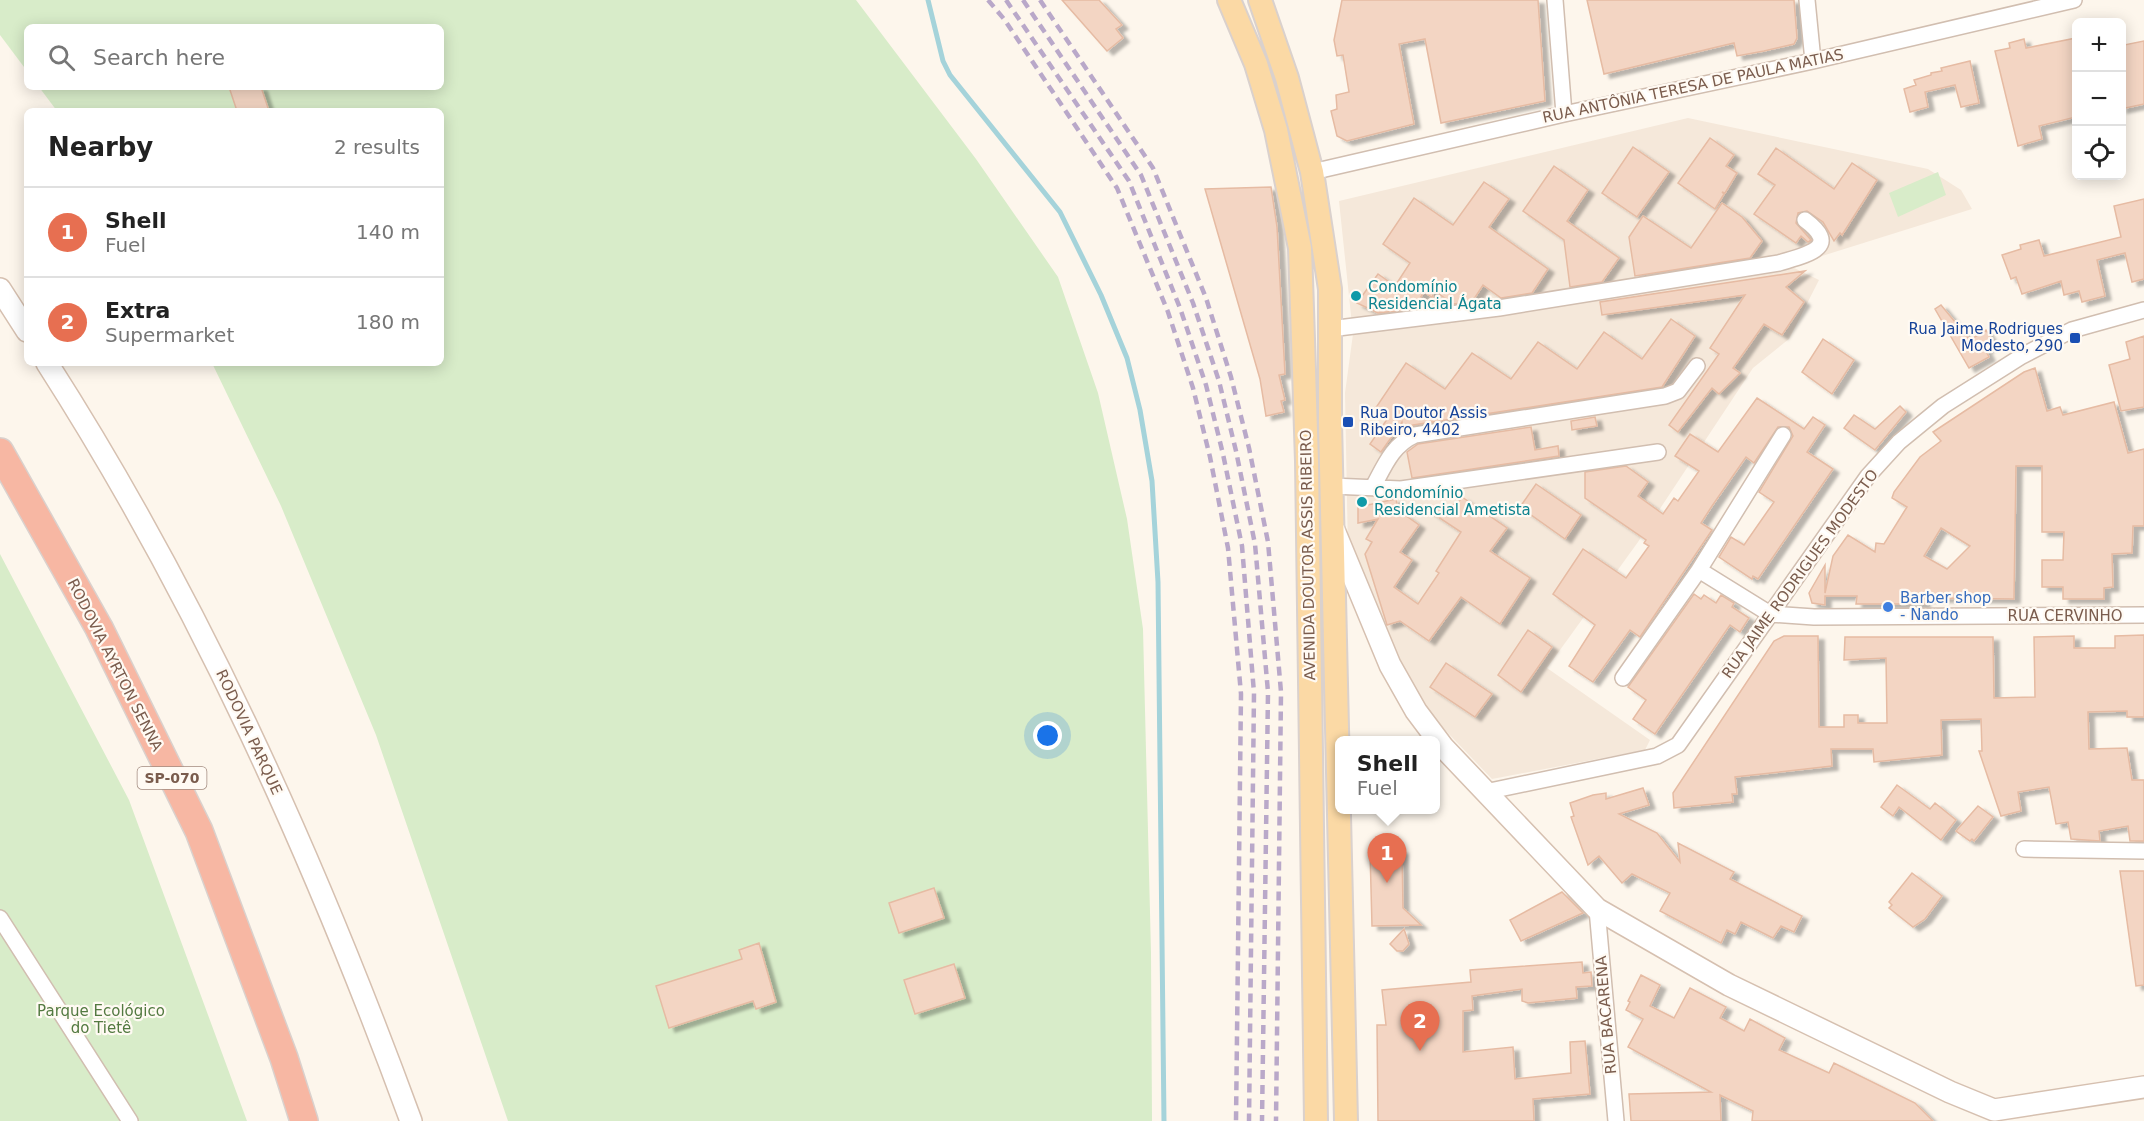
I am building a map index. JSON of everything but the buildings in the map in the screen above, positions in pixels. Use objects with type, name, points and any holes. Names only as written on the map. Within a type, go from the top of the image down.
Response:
[{"type":"highway","name":"RODOVIA AYRTON SENNA","points":[[0,452],[99,628],[198,831],[284,1058],[304,1121]]},
{"type":"main road","name":"AVENIDA DOUTOR ASSIS RIBEIRO","points":[[1229,0],[1256,64],[1276,130],[1290,190],[1300,259],[1307,461],[1316,1121]]},
{"type":"main road","name":"AVENIDA DOUTOR ASSIS RIBEIRO","points":[[1260,0],[1287,78],[1312,172],[1330,289],[1338,736]]},
{"type":"main road","name":"AVENIDA DOUTOR ASSIS RIBEIRO","points":[[1339,814],[1346,1121]]},
{"type":"street","points":[[1555,0],[1564,114]]},
{"type":"street","points":[[1807,0],[1813,62]]},
{"type":"street","name":"RUA ANTÔNIA TERESA DE PAULA MATIAS","points":[[1312,172],[1564,114],[1813,62],[2074,0]]},
{"type":"street","points":[[1330,329],[1467,312],[1779,263],[1812,253],[1820,245],[1822,237],[1819,230],[1805,220]]},
{"type":"street","points":[[0,289],[24,326]]},
{"type":"street","name":"RUA JAIME RODRIGUES MODESTO","points":[[1485,792],[1657,756],[1678,745],[1868,476],[1899,442],[1934,413],[2022,356],[2072,330],[2144,310]]},
{"type":"street","name":"RODOVIA PARQUE","points":[[49,366],[88,426],[191,611],[258,747],[339,935],[411,1121]]},
{"type":"street","points":[[1373,488],[1392,452],[1402,441],[1415,435],[1665,396],[1678,391],[1697,366]]},
{"type":"street","points":[[1623,678],[1699,570],[1783,435]]},
{"type":"street","points":[[1332,486],[1401,489],[1658,452]]},
{"type":"street","points":[[1333,527],[1390,665],[1416,711],[1435,736]]},
{"type":"street","points":[[1699,570],[1770,614]]},
{"type":"street","name":"RUA CERVINHO","points":[[1770,614],[1814,617],[2144,615]]},
{"type":"street","points":[[1440,743],[1597,909],[1730,985],[1950,1092],[1988,1115],[2144,1087]]},
{"type":"street","points":[[2024,849],[2144,851]]},
{"type":"street","name":"RUA BACARENA","points":[[1597,909],[1616,1121]]},
{"type":"street","points":[[0,918],[130,1121]]},
{"type":"shaded area","name":"Condomínio Residencial Ametista","points":[[1688,118],[1928,169],[1961,190],[1972,209],[1790,266],[1819,280],[1789,339],[1753,368],[1638,542],[1547,668],[1650,740],[1645,750],[1492,779],[1424,708],[1399,671],[1348,553],[1345,393],[1353,334],[1339,201]]},
{"type":"green space","points":[[0,0],[856,0],[976,159],[1058,277],[1098,393],[1127,519],[1143,629],[1151,953],[1152,1121],[508,1121],[376,735],[281,506],[213,366],[444,366],[444,108],[55,108],[41,90],[444,90],[444,24],[24,24],[24,67],[0,35]]},
{"type":"green space","points":[[1938,172],[1946,195],[1898,217],[1889,193]]},
{"type":"green space","name":"Parque Ecológico do Tietê","points":[[0,554],[129,800],[247,1121],[0,1121]]},
{"type":"waterway","points":[[928,0],[943,61],[950,75],[1060,212],[1101,295],[1127,358],[1140,410],[1152,481],[1158,582],[1164,1121]]},
{"type":"railway","points":[[988,0],[1004,19],[1117,188],[1168,312],[1193,388],[1210,457],[1228,548],[1241,694],[1236,1121]]},
{"type":"railway","points":[[1006,0],[1129,181],[1180,308],[1206,385],[1223,454],[1242,546],[1254,693],[1249,1121]]},
{"type":"railway","points":[[1023,0],[1141,175],[1193,303],[1219,381],[1236,451],[1255,544],[1268,692],[1262,1121]]},
{"type":"railway","points":[[1040,0],[1153,168],[1206,298],[1231,377],[1249,448],[1268,542],[1281,692],[1276,1121]]},
{"type":"place","name":"Condomínio Residencial Ágata","points":[[1356,296]]},
{"type":"place","name":"Rua Jaime Rodrigues Modesto, 290","points":[[2075,338]]},
{"type":"place","name":"Rua Doutor Assis Ribeiro, 4402","points":[[1348,422]]},
{"type":"place","name":"Condomínio Residencial Ametista","points":[[1362,502]]},
{"type":"place","name":"Barber shop - Nando","points":[[1888,607]]},
{"type":"place","name":"Shell","points":[[1387,883]]},
{"type":"place","name":"Extra","points":[[1420,1051]]}]
